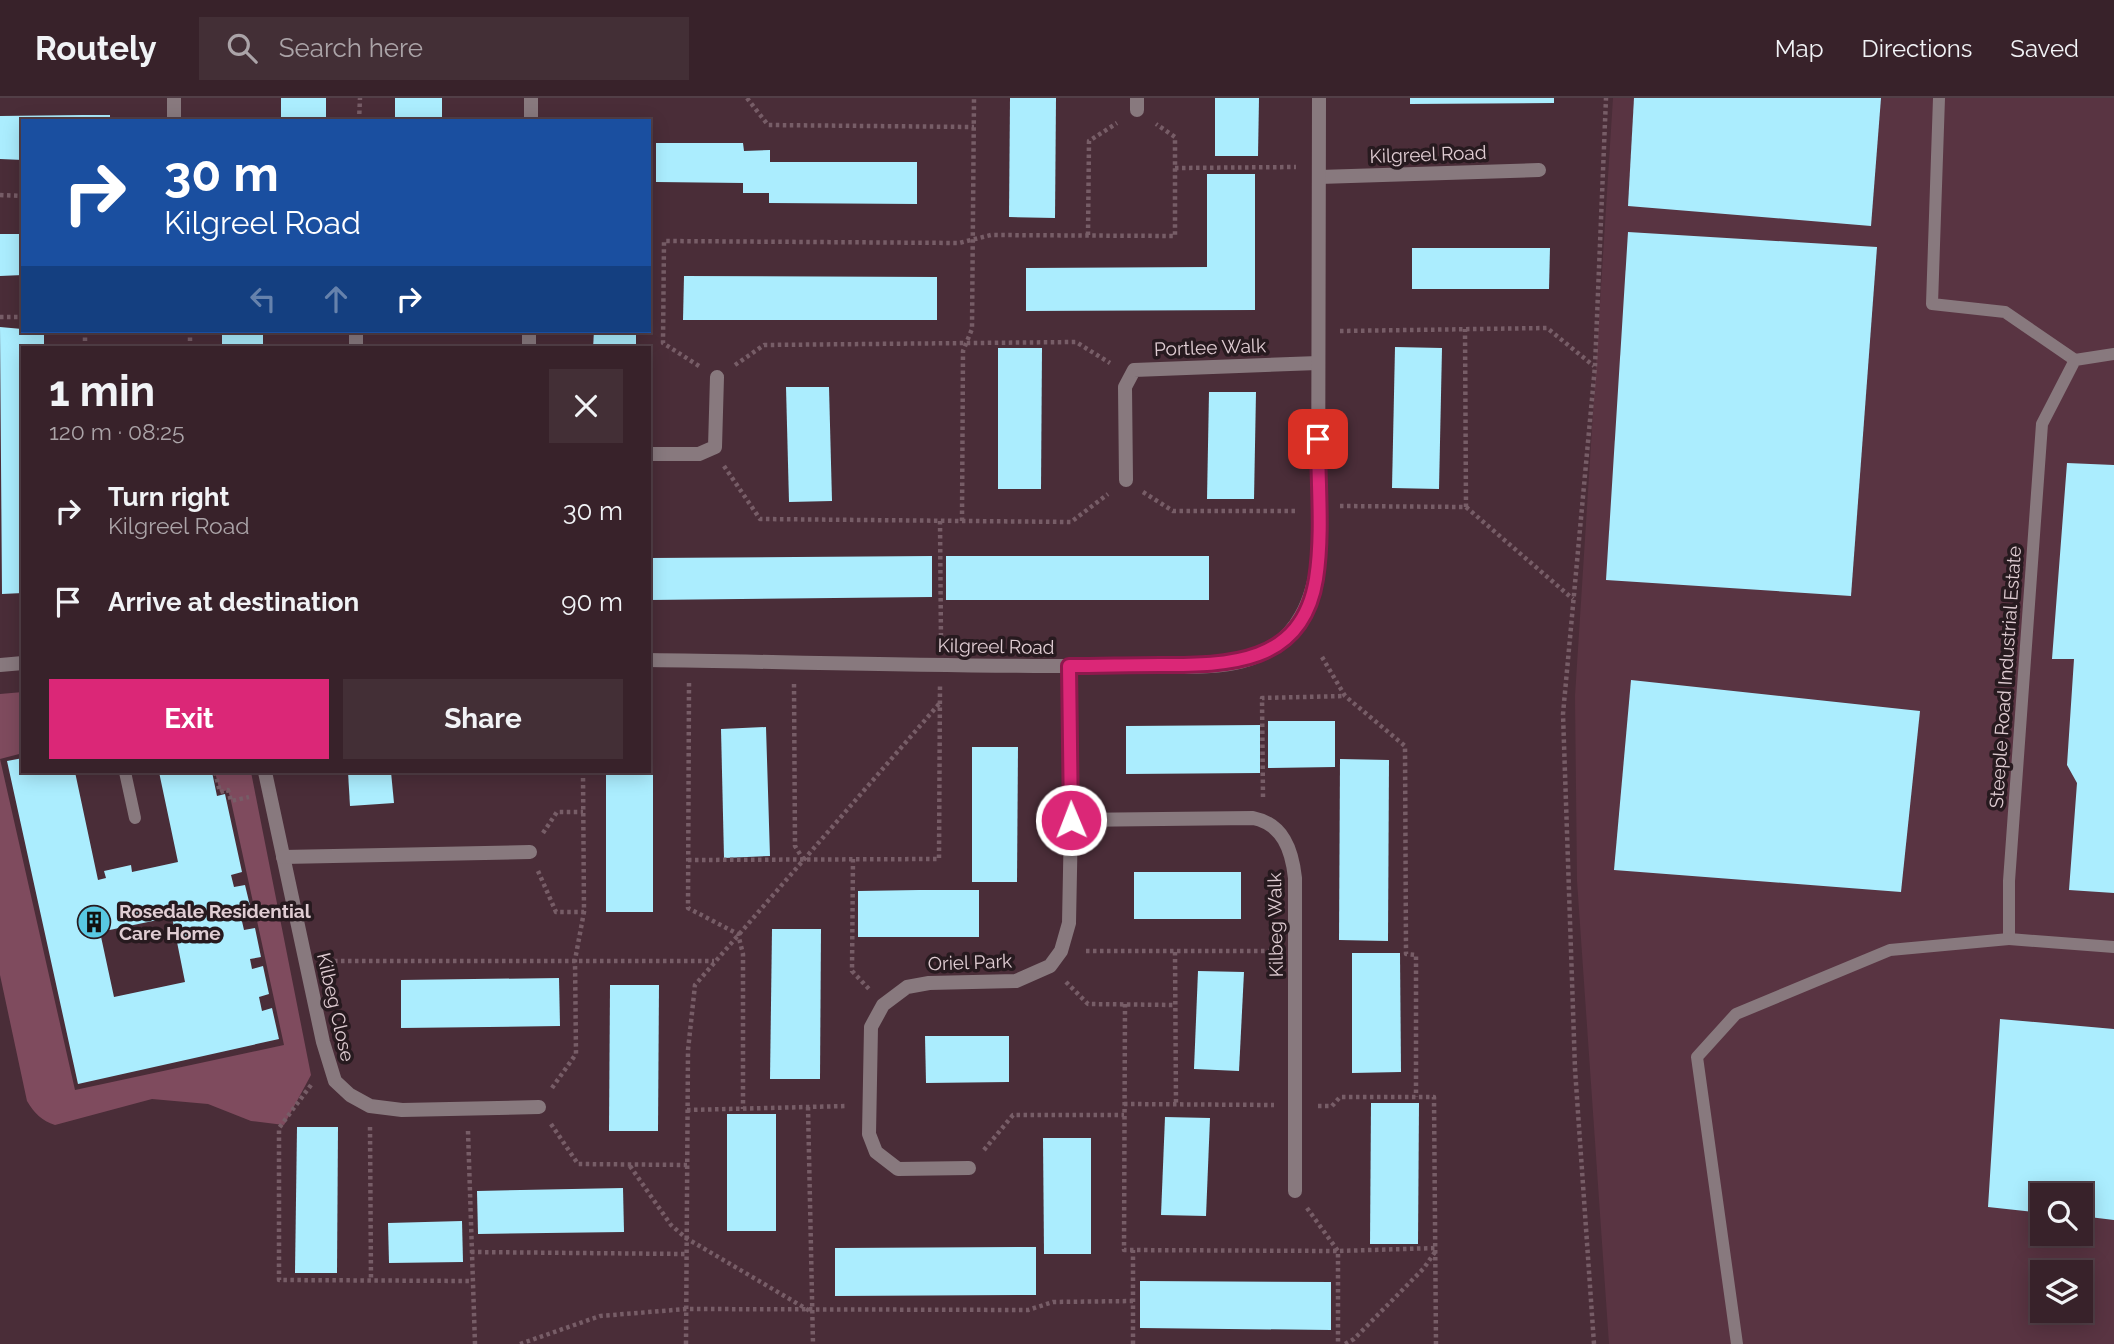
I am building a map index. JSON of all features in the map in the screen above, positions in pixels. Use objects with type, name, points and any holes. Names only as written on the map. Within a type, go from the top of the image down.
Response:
[{"type":"street","points":[[174,98],[174,119]]},
{"type":"street","points":[[531,98],[531,119]]},
{"type":"street","name":"Kilgreel Road","points":[[651,660],[1069,666],[1220,664],[1264,653],[1288,634],[1310,602],[1318,558],[1319,98]]},
{"type":"street","name":"Kilgreel Road","points":[[1319,172],[1539,170]]},
{"type":"street","name":"Portlee Walk","points":[[1126,480],[1125,387],[1129,374],[1142,368],[1318,363]]},
{"type":"street","points":[[651,454],[699,454],[712,449],[716,442],[717,377]]},
{"type":"street","points":[[0,665],[21,663]]},
{"type":"street","points":[[1050,966],[1061,950],[1069,923],[1069,666]]},
{"type":"street","name":"Kilbeg Close","points":[[265,773],[328,1064],[342,1088],[370,1106],[402,1110],[539,1107]]},
{"type":"street","points":[[1071,820],[1263,820]]},
{"type":"street","name":"Kilbeg Walk","points":[[1263,820],[1281,834],[1293,861],[1295,1191]]},
{"type":"street","points":[[283,857],[530,852]]},
{"type":"street","name":"Oriel Park","points":[[883,1005],[900,991],[917,984],[1009,983],[1028,978],[1050,966]]},
{"type":"street","points":[[883,1005],[871,1027],[871,1144],[889,1165],[907,1170],[969,1168]]},
{"type":"lane","points":[[1939,98],[1931,304],[2005,313],[2074,360],[2114,354]]},
{"type":"lane","name":"Steeple Road Industrial Estate","points":[[2009,939],[2009,881],[2042,424],[2074,360]]},
{"type":"lane","points":[[125,773],[135,818]]},
{"type":"lane","points":[[1737,1344],[1698,1057],[1736,1014],[1890,950],[2009,939],[2114,947]]},
{"type":"path","points":[[359,119],[360,98]]},
{"type":"path","points":[[747,98],[768,125],[974,127]]},
{"type":"path","points":[[962,521],[966,345],[972,329],[974,98]]},
{"type":"path","points":[[1594,1344],[1575,1069],[1563,714],[1595,366],[1606,98]]},
{"type":"path","points":[[1088,235],[1089,141],[1137,104],[1175,137],[1175,236],[991,234],[959,243],[664,241],[663,343],[717,377],[764,345],[1076,342],[1129,374]]},
{"type":"path","points":[[1175,168],[1319,172]]},
{"type":"path","points":[[0,195],[21,195]]},
{"type":"path","points":[[0,317],[21,317]]},
{"type":"path","points":[[1318,331],[1547,328],[1595,366]]},
{"type":"path","points":[[1465,330],[1466,507]]},
{"type":"path","points":[[712,449],[760,519],[1071,522],[1126,480],[1172,511],[1318,511],[1346,505],[1466,507],[1573,599]]},
{"type":"path","points":[[688,860],[939,859],[940,521]]},
{"type":"path","points":[[1322,657],[1345,696],[1405,747],[1406,954],[1416,955],[1416,1097]]},
{"type":"path","points":[[690,661],[688,908],[738,934],[743,954],[743,1109]]},
{"type":"path","points":[[794,662],[795,846],[803,860]]},
{"type":"path","points":[[1263,820],[1262,698],[1345,696]]},
{"type":"path","points":[[686,1344],[688,1050],[695,985],[939,704]]},
{"type":"path","points":[[215,773],[220,792],[228,790],[231,801]]},
{"type":"path","points":[[583,773],[584,912],[575,960],[576,1054],[539,1107],[578,1164],[687,1165]]},
{"type":"path","points":[[583,812],[557,812],[530,852],[556,912],[584,912]]},
{"type":"path","points":[[853,859],[852,971],[883,1005]]},
{"type":"path","points":[[1061,950],[1295,951]]},
{"type":"path","points":[[1175,952],[1176,1105]]},
{"type":"path","points":[[306,961],[715,961]]},
{"type":"path","points":[[1050,966],[1088,1004],[1175,1005]]},
{"type":"path","points":[[1125,1004],[1124,1250],[1338,1251],[1437,1248]]},
{"type":"path","points":[[328,1064],[279,1128],[279,1280],[472,1281]]},
{"type":"path","points":[[1124,1104],[1332,1106],[1340,1097],[1434,1097],[1436,1344]]},
{"type":"path","points":[[687,1110],[869,1105]]},
{"type":"path","points":[[370,1106],[371,1280]]},
{"type":"path","points":[[808,1107],[811,1312],[814,1344]]},
{"type":"path","points":[[468,1109],[475,1344]]},
{"type":"path","points":[[969,1168],[1013,1115],[1124,1115]]},
{"type":"path","points":[[630,1166],[671,1225],[686,1238],[811,1312]]},
{"type":"path","points":[[1295,1191],[1338,1251],[1338,1344]]},
{"type":"path","points":[[1345,1344],[1354,1339],[1424,1268],[1437,1248]]},
{"type":"path","points":[[1133,1250],[1133,1344]]},
{"type":"path","points":[[471,1252],[686,1254]]},
{"type":"path","points":[[520,1344],[600,1317],[686,1309],[811,1312],[1028,1310],[1053,1301],[1133,1301]]},
{"type":"shaded area","points":[[1613,98],[2114,98],[2114,1344],[1609,1344],[1577,881],[1575,696]]},
{"type":"shaded area","points":[[21,692],[21,754],[0,759],[0,694]]},
{"type":"shaded area","points":[[0,759],[75,1090],[284,1045],[231,801],[228,790],[220,792],[215,773],[251,773],[311,1075],[284,1125],[251,1121],[208,1104],[152,1099],[55,1125],[42,1119],[27,1101],[0,975]]},
{"type":"building","points":[[281,98],[326,98],[326,119],[281,119]]},
{"type":"building","points":[[395,98],[442,98],[442,119],[395,119]]},
{"type":"building","points":[[1010,98],[1056,98],[1055,218],[1009,217]]},
{"type":"building","points":[[1215,98],[1259,98],[1258,156],[1215,156]]},
{"type":"building","points":[[1410,98],[1554,98],[1554,103],[1410,104]]},
{"type":"building","points":[[1634,98],[1881,98],[1871,226],[1628,206]]},
{"type":"building","points":[[110,115],[110,119],[21,119],[21,160],[0,159],[0,116]]},
{"type":"building","points":[[656,143],[743,143],[744,151],[770,150],[770,162],[917,162],[917,204],[769,203],[769,193],[743,193],[743,183],[656,182]]},
{"type":"building","points":[[1207,174],[1255,174],[1255,310],[1026,311],[1026,268],[1207,267]]},
{"type":"building","points":[[1628,232],[1877,247],[1851,596],[1606,580]]},
{"type":"building","points":[[0,234],[21,234],[21,275],[0,276]]},
{"type":"building","points":[[1412,248],[1550,248],[1549,289],[1412,289]]},
{"type":"building","points":[[684,276],[937,277],[937,320],[683,320]]},
{"type":"building","points":[[0,327],[21,329],[21,333],[44,333],[44,346],[21,346],[21,593],[2,594]]},
{"type":"building","points":[[222,333],[263,333],[263,346],[222,346]]},
{"type":"building","points":[[594,333],[636,333],[636,346],[593,346]]},
{"type":"building","points":[[1395,347],[1442,348],[1439,489],[1392,488]]},
{"type":"building","points":[[998,348],[1042,348],[1041,489],[998,489]]},
{"type":"building","points":[[786,387],[829,387],[832,501],[789,502]]},
{"type":"building","points":[[1209,392],[1256,392],[1254,499],[1207,499]]},
{"type":"building","points":[[2067,463],[2114,465],[2114,893],[2069,890],[2077,783],[2067,765],[2074,659],[2052,659]]},
{"type":"building","points":[[932,556],[932,597],[651,600],[651,558]]},
{"type":"building","points":[[946,556],[1209,556],[1209,600],[946,600]]},
{"type":"building","points":[[1631,680],[1920,711],[1901,892],[1614,870]]},
{"type":"building","points":[[1268,721],[1335,721],[1335,767],[1268,768]]},
{"type":"building","points":[[1260,725],[1260,773],[1126,774],[1126,726]]},
{"type":"building","points":[[766,727],[770,856],[724,858],[721,729]]},
{"type":"building","points":[[653,740],[653,912],[606,912],[606,773],[651,773]]},
{"type":"building","points":[[972,747],[1018,747],[1017,882],[972,882]]},
{"type":"building","name":"Rosedale Residential Care Home","points":[[21,758],[21,773],[75,773],[98,880],[106,878],[104,871],[131,865],[132,872],[178,862],[159,773],[212,773],[217,796],[225,794],[242,872],[231,875],[234,887],[245,885],[252,914],[241,917],[244,930],[255,928],[261,957],[250,959],[252,969],[263,966],[269,994],[259,997],[262,1011],[272,1008],[279,1039],[78,1084],[7,761]],"holes":[[[172,917],[185,982],[114,997],[100,932]]]},
{"type":"building","points":[[1340,759],[1389,760],[1388,941],[1339,940]]},
{"type":"building","points":[[348,773],[391,773],[394,803],[350,806]]},
{"type":"building","points":[[397,773],[455,773],[455,774]]},
{"type":"building","points":[[1134,872],[1241,872],[1241,919],[1134,919]]},
{"type":"building","points":[[979,890],[979,937],[858,937],[858,891]]},
{"type":"building","points":[[772,929],[821,929],[820,1079],[770,1079]]},
{"type":"building","points":[[1352,953],[1400,953],[1401,1072],[1352,1073]]},
{"type":"building","points":[[1198,971],[1244,972],[1239,1071],[1194,1069]]},
{"type":"building","points":[[559,978],[560,1026],[401,1028],[401,980]]},
{"type":"building","points":[[610,985],[659,985],[658,1131],[609,1131]]},
{"type":"building","points":[[2000,1019],[2114,1029],[2114,1220],[2093,1217],[2093,1183],[2030,1183],[2030,1212],[1988,1207]]},
{"type":"building","points":[[925,1036],[1009,1036],[1009,1082],[926,1083]]},
{"type":"building","points":[[1371,1103],[1419,1103],[1418,1244],[1370,1244]]},
{"type":"building","points":[[727,1114],[776,1114],[776,1231],[727,1231]]},
{"type":"building","points":[[1165,1117],[1210,1118],[1206,1216],[1161,1215]]},
{"type":"building","points":[[297,1127],[338,1127],[337,1273],[295,1273]]},
{"type":"building","points":[[1043,1138],[1091,1138],[1091,1254],[1044,1254]]},
{"type":"building","points":[[623,1188],[624,1232],[478,1234],[477,1191]]},
{"type":"building","points":[[462,1221],[463,1262],[389,1263],[388,1223]]},
{"type":"building","points":[[1036,1247],[1036,1295],[835,1296],[835,1248]]},
{"type":"building","points":[[1140,1281],[1331,1282],[1331,1330],[1140,1328]]},
{"type":"place","name":"Rosedale Residential Care Home","points":[[94,922]]},
{"type":"route","points":[[1071,820],[1069,666],[1236,662],[1264,653],[1288,634],[1310,602],[1315,582],[1318,558],[1318,439]]}]
